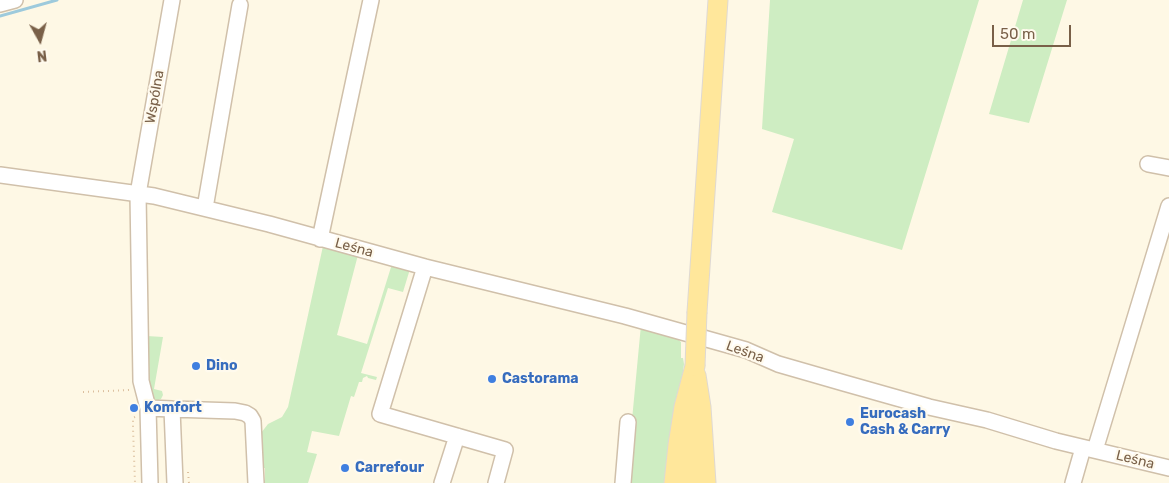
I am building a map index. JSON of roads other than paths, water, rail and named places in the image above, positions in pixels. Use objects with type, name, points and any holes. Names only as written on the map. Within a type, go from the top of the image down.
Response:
[{"type":"main road","points":[[690,483],[697,312],[718,0]]},
{"type":"main road","points":[[674,483],[684,407],[695,366]]},
{"type":"main road","points":[[695,366],[701,407],[706,483]]},
{"type":"street","points":[[0,4],[15,0]]},
{"type":"street","name":"Wspólna","points":[[150,483],[141,374],[138,194],[172,0]]},
{"type":"street","name":"Leśna","points":[[320,239],[371,0]]},
{"type":"street","points":[[205,208],[240,6]]},
{"type":"street","points":[[1148,164],[1169,168]]},
{"type":"street","name":"Leśna","points":[[0,175],[138,194],[205,208],[425,267],[663,327],[746,350],[796,370],[1089,449],[1169,468]]},
{"type":"street","points":[[1073,483],[1089,449],[1169,206]]},
{"type":"street","points":[[425,267],[380,414],[505,450],[496,483]]},
{"type":"street","points":[[143,412],[172,410],[245,412],[253,421],[256,483]]},
{"type":"street","points":[[172,410],[175,483]]},
{"type":"street","points":[[623,483],[628,422]]},
{"type":"street","points":[[442,483],[457,436]]},
{"type":"waterway","points":[[0,16],[57,0]]},
{"type":"place","name":"Dino","points":[[196,366]]},
{"type":"place","name":"Castorama","points":[[492,379]]},
{"type":"place","name":"Komfort","points":[[134,408]]},
{"type":"place","name":"Eurocash Cash & Carry","points":[[850,422]]},
{"type":"place","name":"Carrefour","points":[[345,468]]}]
